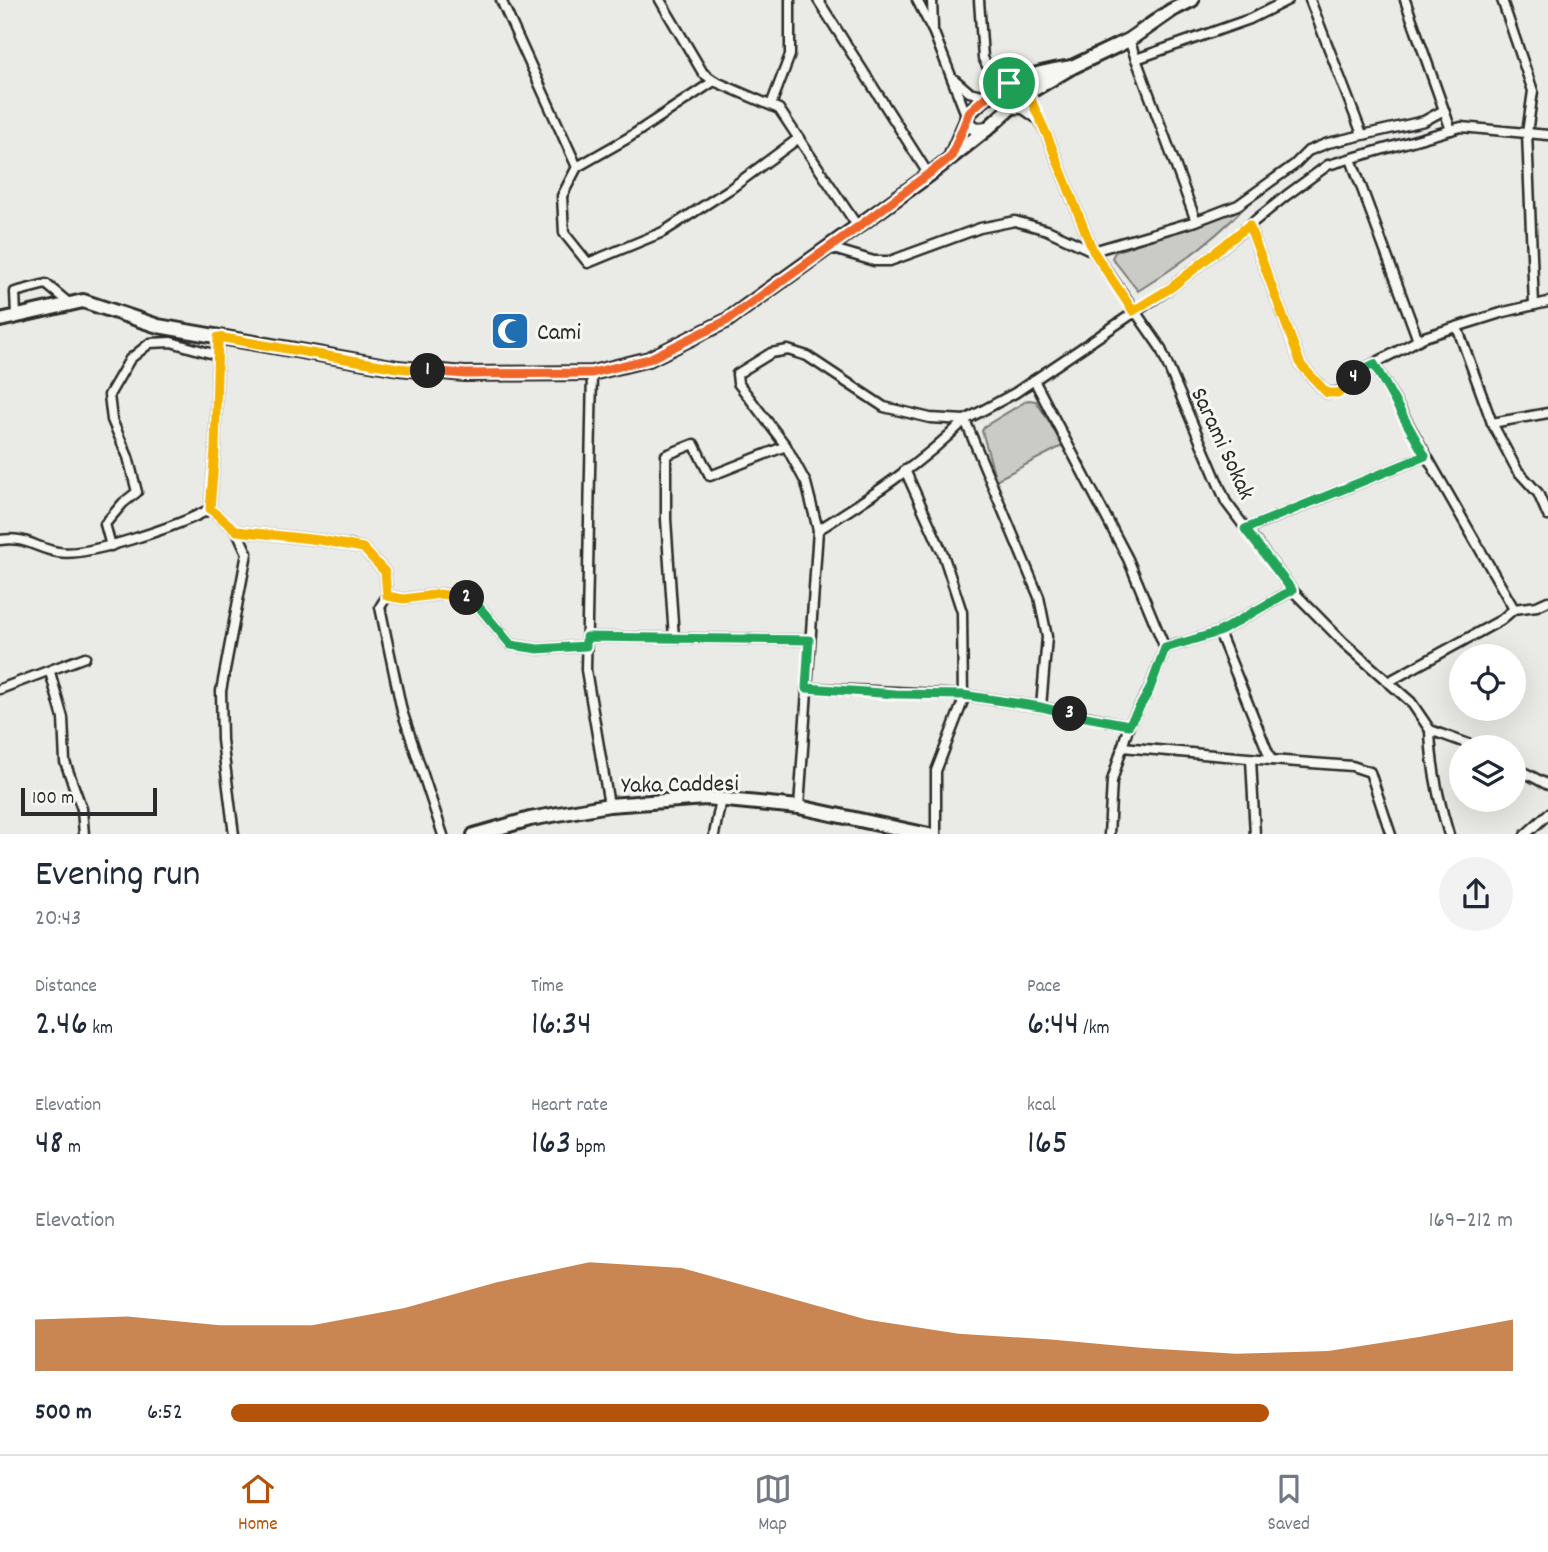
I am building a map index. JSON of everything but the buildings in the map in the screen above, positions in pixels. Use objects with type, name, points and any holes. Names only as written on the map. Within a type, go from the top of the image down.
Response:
[{"type":"street","points":[[501,0],[577,167]]},
{"type":"street","points":[[660,0],[703,74],[779,109],[858,227]]},
{"type":"street","points":[[771,104],[790,55],[790,0]]},
{"type":"street","points":[[818,0],[929,175]]},
{"type":"street","points":[[917,0],[934,33],[967,119],[974,129],[987,128]]},
{"type":"street","points":[[932,0],[934,33]]},
{"type":"street","points":[[979,0],[983,58],[999,88]]},
{"type":"street","points":[[0,320],[83,301],[158,326],[398,368],[465,374],[592,373],[649,359],[726,321],[929,175],[1026,94],[1072,67],[1129,40],[1169,5],[1192,0]]},
{"type":"street","points":[[1136,59],[1250,19],[1288,0]]},
{"type":"street","points":[[1310,0],[1362,134]]},
{"type":"street","points":[[1405,0],[1451,130]]},
{"type":"street","points":[[1503,0],[1533,91],[1527,133],[1534,306]]},
{"type":"street","points":[[1129,40],[1196,221]]},
{"type":"street","points":[[951,157],[967,119],[987,96],[1012,82],[1072,67]]},
{"type":"street","points":[[951,75],[969,92],[987,96]]},
{"type":"street","points":[[714,81],[628,138],[577,167],[562,196],[564,233],[589,263],[663,232],[730,189],[799,138]]},
{"type":"street","points":[[1012,82],[1021,83],[1026,94]]},
{"type":"street","name":"Sarami Sokak","points":[[1026,94],[1041,122],[1093,251],[1160,348],[1226,502],[1292,590],[1344,643],[1411,702],[1430,730]]},
{"type":"street","points":[[1012,108],[1028,111],[1041,122]]},
{"type":"street","points":[[830,247],[874,261],[890,261],[980,228],[1015,221],[1047,230],[1093,251],[1196,221],[1238,205],[1294,165],[1308,151],[1362,134],[1424,121],[1444,110]]},
{"type":"street","points":[[818,530],[861,503],[943,441],[965,420],[1015,393],[1172,287],[1328,165],[1461,127],[1548,135]]},
{"type":"street","points":[[1351,159],[1418,340]]},
{"type":"street","points":[[1249,225],[1301,365],[1327,393],[1339,393],[1362,370],[1418,340],[1504,312],[1548,303]]},
{"type":"street","points":[[16,315],[15,292],[47,284],[70,304]]},
{"type":"street","points":[[1457,327],[1492,423],[1517,470],[1538,493],[1548,516]]},
{"type":"street","points":[[210,509],[215,450],[218,337]]},
{"type":"street","points":[[111,546],[105,524],[123,503],[137,492],[128,457],[112,420],[109,395],[131,359],[150,343],[171,342],[217,355]]},
{"type":"street","points":[[799,807],[818,530],[806,483],[786,446],[738,383],[737,374],[771,353],[788,350],[807,356],[884,407],[930,418],[965,420]]},
{"type":"street","points":[[1374,364],[1514,609]]},
{"type":"street","points":[[592,373],[586,670],[609,805]]},
{"type":"street","points":[[1034,380],[1128,559],[1165,648],[1149,691],[1129,725],[1122,747],[1112,781],[1109,834]]},
{"type":"street","points":[[1492,423],[1548,413]]},
{"type":"street","points":[[965,420],[1039,597],[1046,637],[1041,707]]},
{"type":"street","points":[[674,638],[666,519],[666,455],[694,444],[710,476],[786,446]]},
{"type":"street","points":[[1245,529],[1425,456]]},
{"type":"street","points":[[905,470],[943,554],[962,612],[963,701],[946,751],[936,771],[936,834]]},
{"type":"street","points":[[210,509],[237,531],[247,553],[221,691],[222,740],[234,834]]},
{"type":"street","points":[[0,540],[16,538],[60,553],[111,546],[194,518],[210,509]]},
{"type":"street","points":[[237,531],[320,540],[363,548],[385,572],[387,596],[380,607],[402,711],[443,834]]},
{"type":"street","points":[[1165,648],[1219,632],[1292,590]]},
{"type":"street","points":[[387,596],[404,599],[440,594],[465,596],[480,608],[511,645],[538,649],[586,641],[674,638],[809,640]]},
{"type":"street","points":[[1388,682],[1501,620],[1514,609],[1537,606],[1548,601]]},
{"type":"street","points":[[1219,632],[1271,760]]},
{"type":"street","points":[[0,689],[85,657]]},
{"type":"street","points":[[50,672],[63,718],[65,762],[82,809],[84,834]]},
{"type":"street","points":[[806,688],[963,695],[1129,725]]},
{"type":"street","points":[[1449,737],[1430,730],[1436,792],[1449,834]]},
{"type":"street","points":[[1122,747],[1352,766],[1370,772],[1391,834]]},
{"type":"street","points":[[1251,759],[1255,834]]},
{"type":"street","points":[[1526,773],[1548,785]]},
{"type":"street","name":"Yaka Caddesi","points":[[478,834],[530,819],[609,805],[706,798],[799,807],[924,834]]},
{"type":"street","points":[[714,834],[721,799]]},
{"type":"street","points":[[1526,834],[1548,814]]},
{"type":"shaded area","points":[[1247,205],[1195,252],[1138,291],[1112,258],[1115,252]]},
{"type":"shaded area","points":[[1028,400],[1036,401],[1064,445],[996,480],[982,431],[985,426]]},
{"type":"place","name":"Cami","points":[[510,331]]},
{"type":"route","points":[[1019,82],[1025,87],[1093,251],[1133,311],[1172,287],[1249,225],[1301,365],[1327,393],[1339,393],[1362,370],[1374,364],[1425,456],[1357,481],[1245,529],[1292,590],[1219,632],[1165,648],[1149,691],[1129,725],[963,695],[806,688],[809,640],[586,637],[586,646],[538,649],[511,645],[480,608],[465,596],[440,594],[404,599],[387,596],[385,572],[363,548],[320,540],[237,531],[210,509],[215,450],[218,337],[398,368],[465,374],[592,373],[649,359],[726,321],[929,175],[951,157],[970,111],[987,96],[1009,83],[1019,82]]}]
